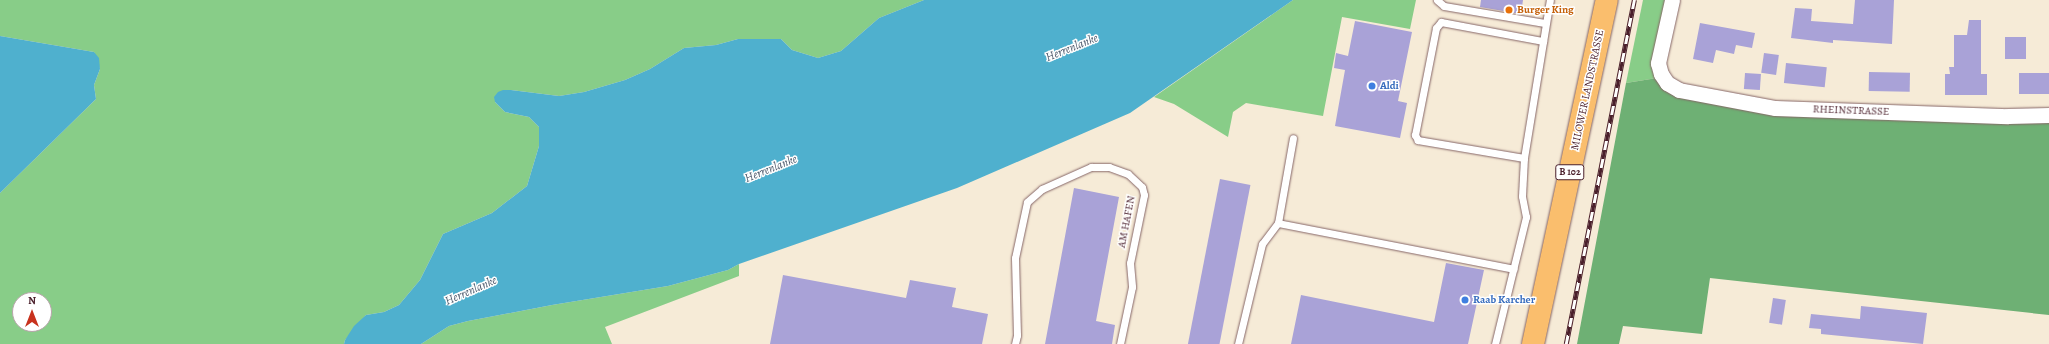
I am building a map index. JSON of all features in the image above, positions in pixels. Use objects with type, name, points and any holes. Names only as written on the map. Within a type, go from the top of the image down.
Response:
[{"type":"main road","name":"MILOWER LANDSTRASSE","points":[[1533,344],[1607,0]]},
{"type":"street","name":"RHEINSTRASSE","points":[[1672,0],[1658,63],[1661,74],[1667,84],[1679,90],[1775,108],[2008,116],[2049,115]]},
{"type":"lane","points":[[1437,0],[1444,6],[1545,23]]},
{"type":"lane","points":[[1495,344],[1526,218],[1522,196],[1524,158],[1550,0]]},
{"type":"lane","points":[[1524,158],[1418,140],[1415,135],[1436,28],[1441,22],[1543,40]]},
{"type":"lane","points":[[1238,344],[1262,244],[1278,223],[1293,138]]},
{"type":"lane","name":"AM HAFEN","points":[[1015,344],[1017,335],[1015,258],[1027,202],[1042,190],[1091,166],[1109,166],[1128,174],[1142,186],[1144,195],[1130,263],[1132,287],[1120,344]]},
{"type":"lane","points":[[1278,223],[1514,269]]},
{"type":"green space","points":[[0,0],[924,0],[879,18],[841,51],[818,58],[792,50],[781,39],[738,39],[716,45],[684,48],[650,69],[625,80],[584,92],[559,96],[511,90],[495,102],[505,112],[529,117],[539,127],[539,146],[527,186],[492,213],[443,234],[420,280],[399,305],[384,312],[366,315],[345,340],[344,344],[0,344],[0,193],[96,99],[94,85],[100,69],[94,52],[0,36]]},
{"type":"green space","points":[[1293,0],[1416,0],[1410,29],[1342,17],[1323,116],[1246,103],[1233,112],[1228,137],[1174,104],[1154,97]]},
{"type":"green space","points":[[1643,0],[1666,0],[1657,78],[1626,83]]},
{"type":"green space","points":[[1657,78],[1677,95],[2049,120],[2049,315],[1710,278],[1702,334],[1623,326],[1619,344],[1577,344],[1626,83]]},
{"type":"green space","points":[[739,264],[739,276],[605,327],[612,344],[421,344],[449,326],[468,321],[552,305],[668,286],[728,270]]},
{"type":"water","name":"Herrenlanke","points":[[924,0],[1293,0],[1130,113],[957,188],[739,264],[728,270],[668,286],[552,305],[468,321],[449,326],[421,344],[344,344],[354,326],[366,315],[384,312],[399,305],[420,280],[443,234],[492,213],[527,186],[539,146],[539,127],[529,117],[505,112],[495,102],[494,97],[498,92],[503,90],[511,90],[559,96],[584,92],[625,80],[650,69],[684,48],[716,45],[738,39],[781,39],[792,50],[818,58],[841,51],[879,18]]},
{"type":"water","points":[[0,36],[94,52],[99,58],[100,69],[94,85],[96,99],[0,193]]},
{"type":"building","name":"Burger King","points":[[1481,0],[1523,0],[1521,14],[1480,7]]},
{"type":"building","points":[[1855,0],[1894,0],[1892,44],[1833,40],[1833,43],[1791,38],[1795,8],[1812,9],[1811,21],[1853,24]]},
{"type":"building","points":[[1969,20],[1981,20],[1981,74],[1987,74],[1987,95],[1945,95],[1945,74],[1950,74],[1949,67],[1954,67],[1954,35],[1967,35]]},
{"type":"building","name":"Aldi","points":[[1355,21],[1412,32],[1398,101],[1407,103],[1400,138],[1335,126],[1345,70],[1334,68],[1336,53],[1348,56]]},
{"type":"building","points":[[1700,23],[1755,33],[1752,48],[1736,45],[1734,54],[1716,50],[1713,63],[1693,59]]},
{"type":"building","points":[[2005,37],[2026,37],[2026,59],[2005,59]]},
{"type":"building","points":[[1764,53],[1779,55],[1776,75],[1761,73]]},
{"type":"building","points":[[1786,63],[1827,67],[1825,87],[1784,83]]},
{"type":"building","points":[[1869,72],[1910,73],[1910,92],[1869,91]]},
{"type":"building","points":[[1745,73],[1761,74],[1760,90],[1744,89]]},
{"type":"building","points":[[2019,73],[2049,73],[2049,94],[2019,94]]},
{"type":"building","points":[[1220,179],[1250,185],[1220,344],[1188,344]]},
{"type":"building","points":[[1074,188],[1119,197],[1096,321],[1115,325],[1112,344],[1045,344]]},
{"type":"building","points":[[1446,263],[1484,270],[1468,344],[1291,344],[1301,295],[1434,322]]},
{"type":"building","points":[[783,275],[906,298],[910,280],[956,288],[952,307],[988,314],[982,344],[770,344]]},
{"type":"building","points":[[1773,298],[1786,300],[1782,325],[1769,323]]},
{"type":"building","points":[[1861,306],[1927,313],[1923,344],[1821,334],[1821,329],[1809,328],[1811,314],[1860,319]]},
{"type":"railway","points":[[1566,344],[1634,0]]},
{"type":"place","name":"Burger King","points":[[1509,10]]},
{"type":"place","name":"Aldi","points":[[1372,86]]},
{"type":"place","name":"Raab Karcher","points":[[1465,300]]}]
